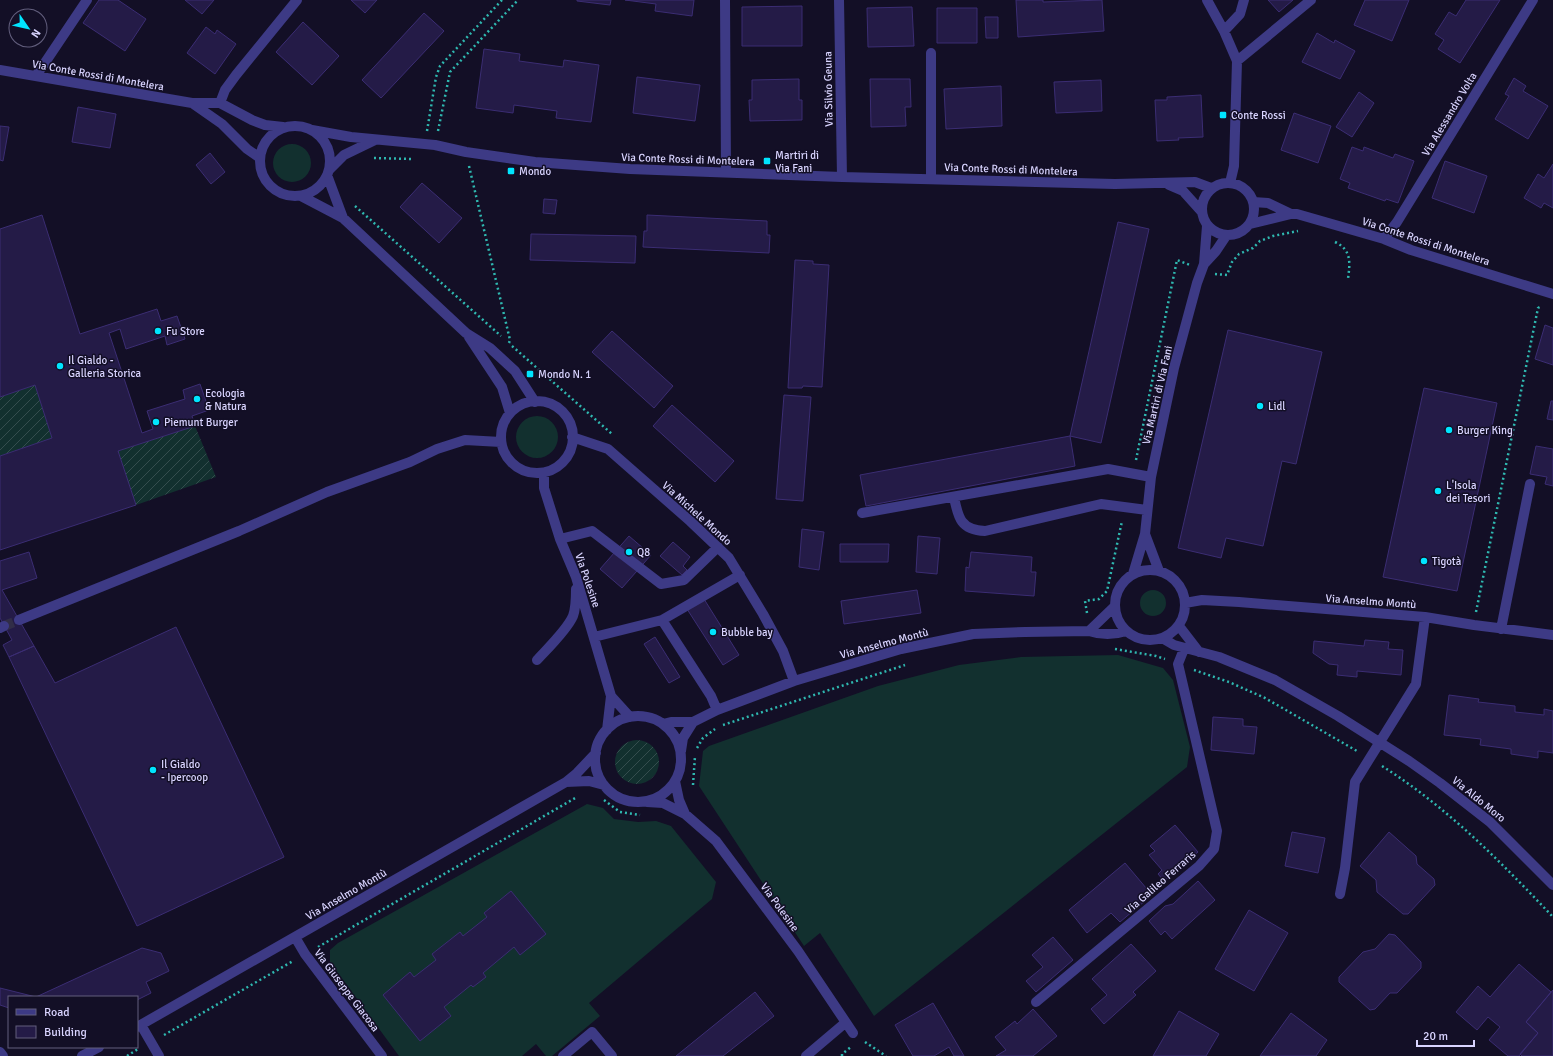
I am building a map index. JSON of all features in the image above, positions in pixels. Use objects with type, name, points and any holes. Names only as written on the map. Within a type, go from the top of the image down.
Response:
[{"type":"street","points":[[36,76],[87,0]]},
{"type":"street","points":[[220,104],[226,90],[236,75],[297,0]]},
{"type":"street","points":[[725,0],[726,173]]},
{"type":"street","name":"Via Silvio Geuna","points":[[839,0],[842,177]]},
{"type":"street","points":[[1207,0],[1224,31],[1237,61],[1234,166],[1230,183]]},
{"type":"street","points":[[1224,31],[1240,14],[1244,0]]},
{"type":"street","points":[[1237,61],[1311,0]]},
{"type":"street","name":"Via Alessandro Volta","points":[[1384,239],[1397,222],[1533,0]]},
{"type":"street","points":[[931,53],[931,178]]},
{"type":"street","name":"Via Conte Rossi di Montelera","points":[[0,70],[192,103],[220,104],[252,120],[284,127]]},
{"type":"street","name":"Via Conte Rossi di Montelera","points":[[192,103],[222,124],[247,149],[260,158]]},
{"type":"street","points":[[343,218],[328,172],[330,158],[327,147],[321,137],[312,130],[303,127],[284,127],[267,139],[262,148],[260,169],[265,180],[273,188],[283,194],[300,196],[316,189],[328,172],[344,156],[376,139]]},
{"type":"street","name":"Via Conte Rossi di Montelera","points":[[312,130],[334,134],[435,145],[466,152],[535,162],[614,168],[842,177],[931,178],[1115,184],[1168,184],[1195,182],[1211,188]]},
{"type":"street","points":[[1223,183],[1230,183],[1236,184],[1247,190],[1253,202],[1253,217],[1250,224],[1240,233],[1226,236],[1219,234],[1207,226],[1203,219],[1201,210],[1202,202],[1211,188],[1223,183]]},
{"type":"street","name":"Via Conte Rossi di Montelera","points":[[1168,184],[1183,191],[1201,210]]},
{"type":"street","points":[[300,196],[343,218],[466,333],[490,348],[515,371],[535,402]]},
{"type":"street","name":"Via Conte Rossi di Montelera","points":[[1253,202],[1268,203],[1291,214]]},
{"type":"street","name":"Via Conte Rossi di Montelera","points":[[1250,224],[1291,214],[1297,214],[1384,239],[1411,250],[1553,294]]},
{"type":"street","name":"Via Martiri di Via Fani","points":[[1133,574],[1145,534],[1151,477],[1174,368],[1197,283],[1204,264],[1207,226]]},
{"type":"street","name":"Via Martiri di Via Fani","points":[[1204,264],[1216,251],[1226,236]]},
{"type":"street","points":[[466,333],[502,387],[510,413]]},
{"type":"street","points":[[535,402],[547,403],[557,408],[565,416],[570,426],[572,437],[571,447],[561,464],[544,473],[532,473],[520,469],[511,463],[504,453],[501,442],[503,427],[510,413],[517,407],[526,403],[535,402]]},
{"type":"street","name":"Via Michele Mondo","points":[[572,437],[608,450],[729,558],[763,614],[782,651],[794,682]]},
{"type":"street","points":[[19,620],[239,531],[327,492],[410,462],[438,449],[465,440],[501,442]]},
{"type":"street","points":[[862,513],[1108,469],[1151,477]]},
{"type":"street","name":"Via Polesine","points":[[544,473],[544,488],[560,539],[576,577],[611,696],[607,730]]},
{"type":"street","points":[[1500,629],[1530,484]]},
{"type":"street","points":[[954,497],[957,512],[961,520],[974,531],[985,531],[1101,504],[1147,510]]},
{"type":"street","points":[[560,539],[592,531],[661,584],[684,580],[718,547]]},
{"type":"street","name":"Via Martiri di Via Fani","points":[[1145,534],[1159,571]]},
{"type":"street","points":[[1142,571],[1159,571],[1175,580],[1181,587],[1185,603],[1184,615],[1179,626],[1172,633],[1162,638],[1147,640],[1133,636],[1126,631],[1118,620],[1115,606],[1116,597],[1120,588],[1133,574],[1142,571]]},
{"type":"street","points":[[594,637],[662,620],[740,575]]},
{"type":"street","points":[[537,660],[567,626],[573,616],[576,601],[576,577]]},
{"type":"street","name":"Via Anselmo Montù","points":[[1185,603],[1202,600],[1239,602],[1424,617],[1553,636]]},
{"type":"street","points":[[1089,631],[1115,606]]},
{"type":"street","points":[[1340,894],[1345,868],[1355,782],[1416,684],[1424,617]]},
{"type":"street","points":[[662,620],[711,696],[717,710]]},
{"type":"street","points":[[1179,626],[1199,652]]},
{"type":"street","name":"Via Anselmo Montù","points":[[663,724],[670,722],[693,722],[717,710],[794,682],[901,649],[973,634],[1089,631],[1098,634],[1118,634],[1126,631]]},
{"type":"street","name":"Via Aldo Moro","points":[[1162,638],[1184,649],[1219,657],[1275,680],[1380,742],[1440,783],[1490,822],[1553,885]]},
{"type":"street","name":"Via Galileo Ferraris","points":[[1036,1002],[1199,866],[1214,849],[1217,831],[1178,664],[1184,649]]},
{"type":"street","name":"Via Polesine","points":[[611,696],[630,717]]},
{"type":"street","points":[[641,716],[653,719],[663,724],[671,731],[677,741],[680,751],[680,772],[675,781],[663,794],[647,802],[627,801],[614,795],[604,785],[598,775],[596,753],[602,736],[607,730],[622,720],[630,717],[641,716]]},
{"type":"street","points":[[680,751],[683,738],[693,722]]},
{"type":"street","name":"Via Anselmo Montù","points":[[139,1026],[566,782],[596,753]]},
{"type":"street","name":"Via Anselmo Montù","points":[[566,782],[590,781],[604,785]]},
{"type":"street","name":"Via Polesine","points":[[675,781],[679,800],[685,814]]},
{"type":"street","name":"Via Polesine","points":[[647,802],[663,803],[685,814],[716,841],[798,951],[853,1033]]},
{"type":"street","name":"Via Giuseppe Giacosa","points":[[295,937],[305,954],[382,1056]]},
{"type":"street","points":[[806,1056],[845,1023]]},
{"type":"street","points":[[139,1026],[159,1056]]},
{"type":"street","points":[[563,1056],[592,1032],[612,1056]]},
{"type":"street","points":[[82,1056],[97,1048]]},
{"type":"street","points":[[0,1052],[3,1056]]},
{"type":"path","points":[[427,129],[436,77],[440,66],[502,0]]},
{"type":"path","points":[[437,134],[450,72],[518,0]]},
{"type":"path","points":[[466,152],[510,340],[509,343]]},
{"type":"path","points":[[366,158],[418,159]]},
{"type":"path","points":[[352,203],[613,434]]},
{"type":"path","points":[[1212,273],[1226,275],[1232,262],[1239,254],[1253,248],[1260,241],[1273,236],[1296,231],[1303,233]]},
{"type":"path","points":[[1330,240],[1337,242],[1344,247],[1349,254],[1348,280]]},
{"type":"path","points":[[1133,474],[1177,260]]},
{"type":"path","points":[[1474,625],[1498,500],[1538,308],[1548,304]]},
{"type":"path","points":[[1085,601],[1099,598],[1107,591],[1125,508]]},
{"type":"path","points":[[1110,649],[1156,656]]},
{"type":"path","points":[[694,790],[692,783],[696,751],[703,738],[719,726],[911,663]]},
{"type":"path","points":[[127,1056],[579,796]]},
{"type":"path","points":[[598,796],[620,812],[645,814]]},
{"type":"path","points":[[853,1033],[886,1056]]},
{"type":"green space","points":[[288,144],[296,144],[306,149],[310,156],[310,170],[306,177],[296,182],[288,182],[278,177],[276,174],[273,167],[273,159],[278,149],[281,147]]},
{"type":"green space","points":[[35,385],[52,438],[0,456],[0,397]]},
{"type":"green space","points":[[533,416],[541,416],[549,419],[555,425],[558,437],[555,449],[549,455],[541,458],[533,458],[525,455],[519,449],[516,441],[516,433],[519,425],[525,419]]},
{"type":"green space","points":[[195,426],[216,477],[136,505],[118,451]]},
{"type":"green space","points":[[1153,590],[1163,593],[1166,603],[1163,613],[1153,616],[1143,613],[1140,603],[1143,593]]},
{"type":"green space","points":[[1118,655],[1163,668],[1173,680],[1190,747],[1187,767],[874,1016],[820,933],[804,946],[699,786],[703,751],[709,746],[878,686],[959,665],[1021,657]]},
{"type":"green space","points":[[637,740],[649,744],[655,750],[659,762],[655,774],[649,780],[637,784],[625,780],[619,774],[615,762],[619,750],[625,744]]},
{"type":"green space","points":[[587,804],[603,808],[614,819],[638,822],[656,821],[671,826],[716,882],[712,899],[589,1003],[600,1016],[552,1056],[546,1056],[536,1044],[522,1056],[399,1056],[330,962],[330,950],[338,943]]},
{"type":"building","points":[[99,0],[118,0],[146,19],[125,51],[83,23]]},
{"type":"building","points":[[185,0],[214,0],[202,14]]},
{"type":"building","points":[[351,0],[377,0],[365,13]]},
{"type":"building","points":[[577,0],[611,0],[610,5]]},
{"type":"building","points":[[625,0],[694,0],[692,16],[655,11],[656,4]]},
{"type":"building","points":[[1016,0],[1043,0],[1043,2],[1102,0],[1104,31],[1018,37]]},
{"type":"building","points":[[1268,0],[1293,0],[1279,12]]},
{"type":"building","points":[[1365,0],[1409,0],[1392,41],[1354,25]]},
{"type":"building","points":[[1466,0],[1500,0],[1460,63],[1438,49],[1444,40],[1435,34],[1449,12],[1456,16]]},
{"type":"building","points":[[802,6],[802,46],[742,46],[742,7]]},
{"type":"building","points":[[912,7],[914,46],[868,47],[867,8]]},
{"type":"building","points":[[937,8],[977,8],[977,43],[937,43]]},
{"type":"building","points":[[424,13],[444,31],[381,98],[362,80]]},
{"type":"building","points":[[985,17],[998,17],[998,38],[986,38]]},
{"type":"building","points":[[303,22],[339,56],[312,85],[276,52]]},
{"type":"building","points":[[206,27],[215,34],[217,30],[236,44],[215,74],[187,53]]},
{"type":"building","points":[[1317,33],[1334,43],[1335,40],[1355,51],[1340,79],[1302,62]]},
{"type":"building","points":[[484,49],[520,54],[519,61],[563,67],[564,60],[599,65],[591,122],[556,118],[557,111],[514,105],[513,113],[476,108]]},
{"type":"building","points":[[637,77],[700,85],[695,121],[633,113]]},
{"type":"building","points":[[1514,78],[1526,86],[1523,91],[1548,106],[1528,139],[1495,119],[1509,96],[1505,94]]},
{"type":"building","points":[[799,79],[799,100],[802,100],[802,120],[750,121],[749,100],[752,100],[752,80]]},
{"type":"building","points":[[870,79],[910,79],[911,107],[905,107],[906,126],[871,127]]},
{"type":"building","points":[[1101,80],[1102,111],[1056,113],[1054,82]]},
{"type":"building","points":[[1001,86],[1002,126],[946,129],[944,89]]},
{"type":"building","points":[[1359,92],[1374,103],[1352,137],[1336,127]]},
{"type":"building","points":[[1201,95],[1203,137],[1157,141],[1155,100],[1167,100],[1167,97]]},
{"type":"building","points":[[78,107],[116,114],[110,148],[72,142]]},
{"type":"building","points":[[1294,113],[1331,126],[1318,163],[1281,150]]},
{"type":"building","points":[[0,126],[9,127],[3,161],[0,160]]},
{"type":"building","points":[[1352,147],[1363,151],[1364,147],[1393,158],[1395,154],[1414,161],[1398,203],[1386,199],[1385,201],[1348,188],[1350,183],[1340,179]]},
{"type":"building","points":[[210,153],[225,172],[211,184],[196,165]]},
{"type":"building","points":[[1445,161],[1487,176],[1474,213],[1432,198]]},
{"type":"building","points":[[1553,164],[1553,208],[1544,203],[1541,208],[1524,198],[1538,174],[1544,178]]},
{"type":"building","points":[[422,183],[462,218],[439,243],[400,207]]},
{"type":"building","points":[[544,199],[557,200],[555,214],[543,213]]},
{"type":"building","name":"Il Gialdo - Galleria Storica","points":[[42,215],[80,334],[157,309],[161,321],[177,316],[185,339],[167,345],[165,336],[126,349],[120,329],[109,333],[142,433],[153,429],[147,411],[185,399],[183,390],[200,384],[209,410],[192,416],[195,426],[118,451],[136,505],[0,550],[0,456],[52,438],[35,385],[0,397],[0,229]]},
{"type":"building","points":[[647,215],[767,221],[767,235],[770,235],[769,253],[643,247],[644,231],[647,231]]},
{"type":"building","points":[[1118,222],[1149,229],[1101,443],[1070,436]]},
{"type":"building","points":[[531,234],[636,236],[635,263],[530,260]]},
{"type":"building","points":[[795,260],[813,261],[813,264],[829,265],[822,387],[803,386],[802,388],[788,388]]},
{"type":"building","points":[[1545,325],[1553,328],[1553,365],[1535,359]]},
{"type":"building","name":"Lidl","points":[[1228,330],[1322,352],[1296,464],[1282,461],[1263,546],[1226,538],[1221,558],[1178,548]]},
{"type":"building","points":[[612,331],[673,386],[654,408],[592,352]]},
{"type":"building","points":[[1424,388],[1497,403],[1457,591],[1383,577]]},
{"type":"building","points":[[784,395],[811,397],[803,501],[776,499]]},
{"type":"building","points":[[1551,401],[1553,401],[1553,420],[1547,419]]},
{"type":"building","points":[[672,405],[734,461],[715,482],[653,426]]},
{"type":"building","points":[[1070,436],[1075,466],[866,506],[860,475]]},
{"type":"building","points":[[1536,446],[1553,449],[1553,486],[1545,484],[1547,477],[1530,474]]},
{"type":"building","points":[[802,529],[824,532],[819,570],[799,567]]},
{"type":"building","points":[[629,536],[651,555],[622,588],[600,569]]},
{"type":"building","points":[[918,536],[940,538],[937,574],[916,572]]},
{"type":"building","points":[[673,542],[690,557],[683,566],[687,570],[682,575],[660,556]]},
{"type":"building","points":[[840,544],[889,544],[888,562],[840,562]]},
{"type":"building","points":[[29,552],[37,578],[2,590],[34,646],[9,657],[3,645],[12,640],[0,618],[0,561]]},
{"type":"building","points":[[971,552],[1032,557],[1031,572],[1036,572],[1034,596],[965,591],[966,567],[969,568]]},
{"type":"building","points":[[917,590],[921,613],[844,624],[841,601]]},
{"type":"building","name":"Bubble bay","points":[[704,599],[739,655],[723,665],[687,609]]},
{"type":"building","name":"Il Gialdo - Ipercoop","points":[[176,627],[284,857],[137,926],[9,657],[34,646],[55,683]]},
{"type":"building","points":[[655,637],[680,677],[669,683],[644,644]]},
{"type":"building","points":[[1365,640],[1389,642],[1388,649],[1403,650],[1401,675],[1357,671],[1357,677],[1337,675],[1338,665],[1329,664],[1313,653],[1314,641],[1364,646]]},
{"type":"building","points":[[1449,695],[1479,699],[1478,702],[1515,706],[1515,712],[1544,715],[1544,709],[1553,711],[1553,753],[1538,751],[1538,758],[1511,754],[1511,749],[1480,745],[1481,739],[1444,735]]},
{"type":"building","points":[[1213,717],[1243,719],[1243,726],[1257,727],[1254,754],[1211,750]]},
{"type":"building","points":[[1175,825],[1198,852],[1164,881],[1158,874],[1162,870],[1149,855],[1155,851],[1150,846]]},
{"type":"building","points":[[1292,832],[1325,838],[1318,873],[1285,866]]},
{"type":"building","points":[[1389,832],[1416,856],[1417,864],[1434,879],[1435,885],[1408,914],[1403,914],[1377,892],[1376,880],[1360,866]]},
{"type":"building","points":[[1125,863],[1152,895],[1120,922],[1111,913],[1087,933],[1069,910]]},
{"type":"building","points":[[1198,881],[1215,900],[1172,939],[1165,931],[1161,935],[1149,921],[1165,906],[1173,904]]},
{"type":"building","points":[[511,891],[546,934],[520,955],[514,947],[483,973],[486,977],[473,987],[471,985],[444,1007],[451,1016],[420,1041],[383,995],[410,972],[414,977],[436,960],[432,954],[460,932],[463,936],[487,917],[484,913]]},
{"type":"building","points":[[1249,910],[1288,933],[1254,991],[1215,969]]},
{"type":"building","points":[[1389,934],[1395,935],[1421,962],[1421,968],[1397,993],[1390,993],[1375,1009],[1370,1010],[1339,982],[1339,977],[1363,952],[1375,949]]},
{"type":"building","points":[[1053,937],[1073,960],[1036,992],[1026,981],[1043,967],[1032,955]]},
{"type":"building","points":[[1131,944],[1156,971],[1133,992],[1136,995],[1104,1024],[1091,1009],[1107,995],[1092,979]]},
{"type":"building","points":[[142,948],[161,953],[169,971],[146,982],[151,993],[138,1000],[138,996],[38,996]]},
{"type":"building","points":[[1519,964],[1551,992],[1526,1022],[1538,1033],[1519,1056],[1508,1056],[1489,1040],[1500,1027],[1488,1017],[1477,1030],[1456,1012],[1478,986],[1490,997]]},
{"type":"building","points":[[0,988],[32,996],[8,996],[8,1008],[0,1005]]},
{"type":"building","points":[[1553,990],[1553,1056],[1522,1056],[1520,1054],[1538,1033],[1526,1022]]},
{"type":"building","points":[[755,992],[774,1016],[723,1056],[676,1056]]},
{"type":"building","points":[[933,1003],[964,1056],[954,1056],[949,1047],[934,1056],[913,1056],[895,1025]]},
{"type":"building","points":[[1033,1009],[1057,1036],[1033,1056],[996,1056],[1006,1050],[995,1037],[1015,1021],[1017,1024]]},
{"type":"building","points":[[1179,1011],[1219,1034],[1206,1056],[1153,1056]]},
{"type":"building","points":[[1291,1013],[1327,1040],[1316,1056],[1260,1056]]},
{"type":"tunnel","points":[[4,626],[19,620]]},
{"type":"place","name":"Conte Rossi","points":[[1223,115]]},
{"type":"place","name":"Martiri di Via Fani","points":[[767,161]]},
{"type":"place","name":"Mondo","points":[[511,171]]},
{"type":"place","name":"Fu Store","points":[[158,331]]},
{"type":"place","name":"Il Gialdo - Galleria Storica","points":[[60,366]]},
{"type":"place","name":"Mondo N. 1","points":[[530,374]]},
{"type":"place","name":"Ecologia & Natura","points":[[197,399]]},
{"type":"place","name":"Lidl","points":[[1260,406]]},
{"type":"place","name":"Piemunt Burger","points":[[156,422]]},
{"type":"place","name":"Burger King","points":[[1449,430]]},
{"type":"place","name":"L'Isola dei Tesori","points":[[1438,491]]},
{"type":"place","name":"Q8","points":[[629,552]]},
{"type":"place","name":"Tigotà","points":[[1424,561]]},
{"type":"place","name":"Bubble bay","points":[[713,632]]},
{"type":"place","name":"Il Gialdo - Ipercoop","points":[[153,770]]}]
